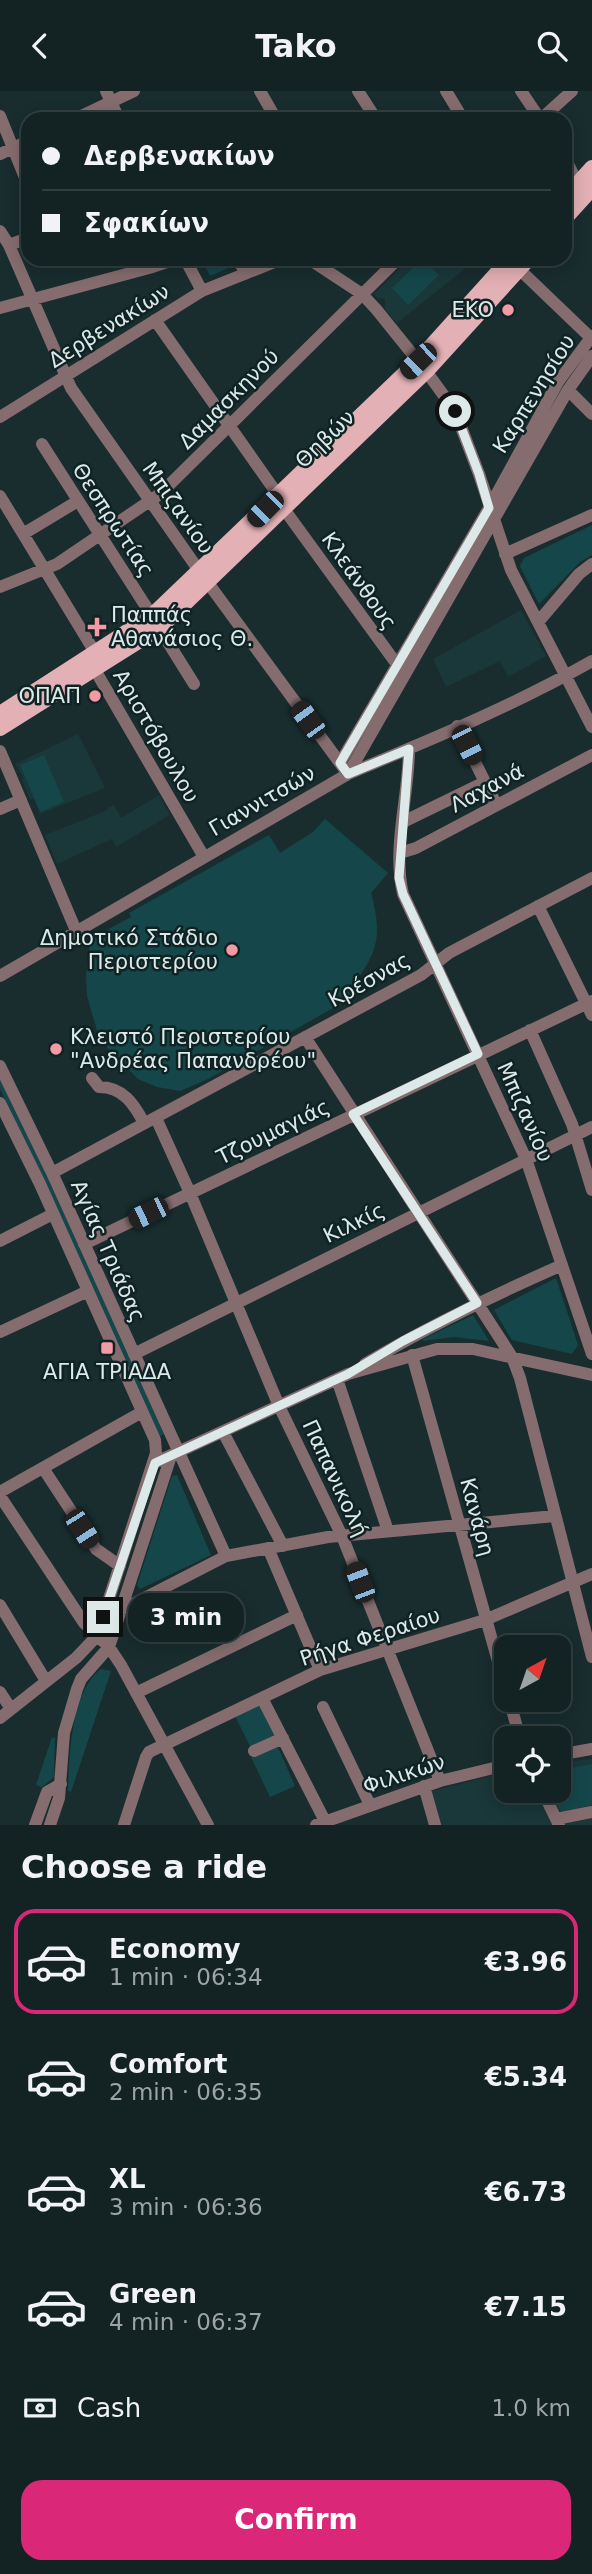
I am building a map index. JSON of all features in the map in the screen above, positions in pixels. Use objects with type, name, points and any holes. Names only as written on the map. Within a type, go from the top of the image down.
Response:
[{"type":"main road","points":[[572,207],[585,186],[592,165]]},
{"type":"main road","name":"Θηβών","points":[[0,728],[156,622],[422,366],[515,266]]},
{"type":"main road","name":"Θηβών","points":[[0,714],[95,662]]},
{"type":"street","points":[[86,112],[108,97],[134,91]]},
{"type":"street","points":[[260,91],[271,112]]},
{"type":"street","points":[[358,91],[372,112]]},
{"type":"street","points":[[446,91],[459,112]]},
{"type":"street","points":[[521,91],[535,112]]},
{"type":"street","points":[[548,112],[572,91]]},
{"type":"street","points":[[0,116],[21,168]]},
{"type":"street","points":[[0,154],[21,144]]},
{"type":"street","points":[[572,163],[592,165]]},
{"type":"street","points":[[572,169],[585,186]]},
{"type":"street","name":"Μπιζανίου","points":[[0,231],[9,245],[71,388],[204,578],[348,774]]},
{"type":"street","points":[[9,245],[21,241]]},
{"type":"street","points":[[0,308],[151,266]]},
{"type":"street","points":[[189,266],[202,291]]},
{"type":"street","points":[[242,266],[245,274]]},
{"type":"street","name":"Δερβενακίων","points":[[0,417],[202,291],[265,266]]},
{"type":"street","points":[[319,266],[362,295],[422,366],[461,424],[505,554],[592,727]]},
{"type":"street","name":"Δαμασκηνού","points":[[0,587],[45,570],[149,501],[178,477],[391,266]]},
{"type":"street","points":[[523,266],[592,337]]},
{"type":"street","name":"Κλεάνθους","points":[[155,320],[401,670]]},
{"type":"street","name":"Καρπενησίου","points":[[348,774],[401,670],[558,383],[592,337]]},
{"type":"street","name":"Καρπενησίου","points":[[340,763],[494,521],[568,390],[592,356]]},
{"type":"street","points":[[568,390],[592,414]]},
{"type":"street","name":"Θεσπρωτίας","points":[[42,444],[194,684]]},
{"type":"street","name":"Αριστόβουλου","points":[[0,496],[45,570],[204,857]]},
{"type":"street","points":[[23,534],[78,501]]},
{"type":"street","points":[[505,554],[592,515]]},
{"type":"street","points":[[538,621],[592,563]]},
{"type":"street","name":"Γιαννιτσών","points":[[0,976],[348,774],[409,749],[566,676],[592,661]]},
{"type":"street","points":[[457,726],[496,804]]},
{"type":"street","name":"Μπιζανίου","points":[[409,749],[400,853],[399,878],[403,894],[526,1159],[592,1354]]},
{"type":"street","points":[[0,751],[77,933]]},
{"type":"street","name":"Λαχανά","points":[[400,853],[416,848],[592,755]]},
{"type":"street","points":[[403,823],[485,782]]},
{"type":"street","points":[[0,809],[21,800]]},
{"type":"street","name":"Κρέσνας","points":[[52,1173],[421,975],[436,962],[592,878]]},
{"type":"street","points":[[538,906],[590,1007]]},
{"type":"street","name":"Τζουμαγιάς","points":[[84,1244],[478,1054],[590,1007]]},
{"type":"street","points":[[530,1030],[576,1135],[592,1190]]},
{"type":"street","points":[[305,1037],[512,1357],[589,1628],[592,1657]]},
{"type":"street","name":"Αγίας Τριάδας","points":[[0,1066],[134,1354],[174,1454],[226,1556]]},
{"type":"street","name":"Παπανικολή","points":[[92,1078],[99,1087],[109,1087],[130,1099],[150,1121],[190,1193],[279,1406],[342,1536],[440,1781]]},
{"type":"street","name":"Αγίας Τριάδας","points":[[0,1103],[155,1440],[155,1463]]},
{"type":"street","name":"Κιλκίς","points":[[134,1354],[592,1126]]},
{"type":"street","points":[[0,1241],[53,1214]]},
{"type":"street","points":[[0,1719],[76,1657],[97,1636],[155,1463],[342,1377],[403,1341],[477,1303],[562,1265]]},
{"type":"street","points":[[0,1332],[88,1291]]},
{"type":"street","points":[[342,1377],[412,1355],[437,1349],[459,1348],[592,1375]]},
{"type":"street","name":"Κανάρη","points":[[412,1355],[494,1650]]},
{"type":"street","points":[[342,1377],[388,1531]]},
{"type":"street","points":[[142,1412],[0,1494],[84,1623],[108,1647],[136,1692],[208,1825]]},
{"type":"street","points":[[223,1432],[283,1546]]},
{"type":"street","points":[[50,1825],[61,1784],[64,1733],[77,1689],[81,1679],[108,1647],[174,1454]]},
{"type":"street","points":[[43,1468],[96,1549],[120,1566]]},
{"type":"street","points":[[119,1611],[226,1556],[342,1536],[555,1516]]},
{"type":"street","points":[[268,1548],[320,1670]]},
{"type":"street","name":"Ρήγα Φεραίου","points":[[164,1744],[320,1670],[485,1620],[592,1574]]},
{"type":"street","points":[[0,1605],[46,1681]]},
{"type":"street","points":[[136,1692],[298,1615]]},
{"type":"street","points":[[0,1692],[11,1709]]},
{"type":"street","points":[[262,1697],[323,1824]]},
{"type":"street","points":[[323,1707],[370,1805]]},
{"type":"street","points":[[254,1751],[283,1738]]},
{"type":"street","points":[[124,1825],[146,1757],[149,1752],[164,1744]]},
{"type":"street","points":[[571,1753],[592,1749]]},
{"type":"street","name":"Φιλικών","points":[[323,1824],[424,1786],[494,1768]]},
{"type":"street","points":[[35,1825],[47,1791],[61,1784]]},
{"type":"street","points":[[424,1786],[435,1825]]},
{"type":"street","points":[[548,1803],[558,1822],[592,1812]]},
{"type":"shaded area","points":[[205,266],[232,266],[210,276]]},
{"type":"shaded area","points":[[402,266],[468,266],[397,323],[385,310],[385,299],[374,294]]},
{"type":"shaded area","points":[[415,266],[429,266],[439,275],[408,305],[392,288]]},
{"type":"shaded area","points":[[592,525],[592,555],[580,562],[539,604],[520,566],[524,558]]},
{"type":"shaded area","points":[[521,610],[546,656],[508,677],[500,661],[446,687],[433,659]]},
{"type":"shaded area","points":[[78,734],[105,788],[40,814],[34,798],[30,799],[22,780],[24,778],[15,764]]},
{"type":"shaded area","points":[[44,755],[64,802],[40,812],[20,765]]},
{"type":"shaded area","points":[[159,795],[170,815],[116,847],[112,839],[57,864],[45,835],[108,810],[107,808],[114,805],[121,818]]},
{"type":"shaded area","name":"Δημοτικό Στάδιο Περιστερίου","points":[[325,819],[388,873],[371,893],[377,929],[374,948],[357,980],[363,991],[208,1079],[180,1091],[157,1087],[138,1079],[109,1050],[98,1034],[87,996],[86,975],[90,945],[94,937],[131,917],[129,913],[269,835],[280,853],[313,832]]},
{"type":"shaded area","points":[[0,1075],[48,1173],[164,1434],[159,1437],[0,1089]]},
{"type":"shaded area","points":[[556,1278],[578,1345],[572,1354],[512,1340],[494,1310]]},
{"type":"shaded area","points":[[473,1315],[489,1341],[454,1337],[423,1341],[423,1339]]},
{"type":"shaded area","points":[[177,1475],[211,1555],[140,1589],[137,1585],[172,1476]]},
{"type":"shaded area","points":[[101,1669],[111,1671],[71,1792],[68,1791],[69,1761],[78,1708],[91,1679]]},
{"type":"shaded area","points":[[260,1701],[276,1735],[251,1748],[234,1714]]},
{"type":"shaded area","points":[[52,1737],[55,1738],[54,1777],[42,1787],[36,1785]]},
{"type":"shaded area","points":[[277,1745],[295,1786],[270,1797],[251,1757]]},
{"type":"shaded area","points":[[592,1759],[592,1825],[439,1825],[429,1792],[494,1775],[494,1803],[571,1803],[571,1761]]},
{"type":"shaded area","points":[[592,1764],[592,1805],[561,1812],[556,1803],[571,1803],[571,1768]]},
{"type":"place","name":"EKO","points":[[508,310]]},
{"type":"place","name":"Παππάς Αθανάσιος Θ.","points":[[97,627]]},
{"type":"place","name":"ΟΠΑΠ","points":[[95,696]]},
{"type":"place","name":"Δημοτικό Στάδιο Περιστερίου","points":[[232,950]]},
{"type":"place","name":"Κλειστό Περιστερίου \"Ανδρέας Παπανδρέου\"","points":[[56,1049]]},
{"type":"place","name":"ΑΓΙΑ ΤΡΙΑΔΑ","points":[[107,1348]]},
{"type":"route","points":[[103,1617],[155,1463],[348,1374],[403,1341],[477,1303],[353,1114],[478,1054],[403,894],[399,878],[409,749],[348,774],[340,763],[489,508],[455,411]]}]
